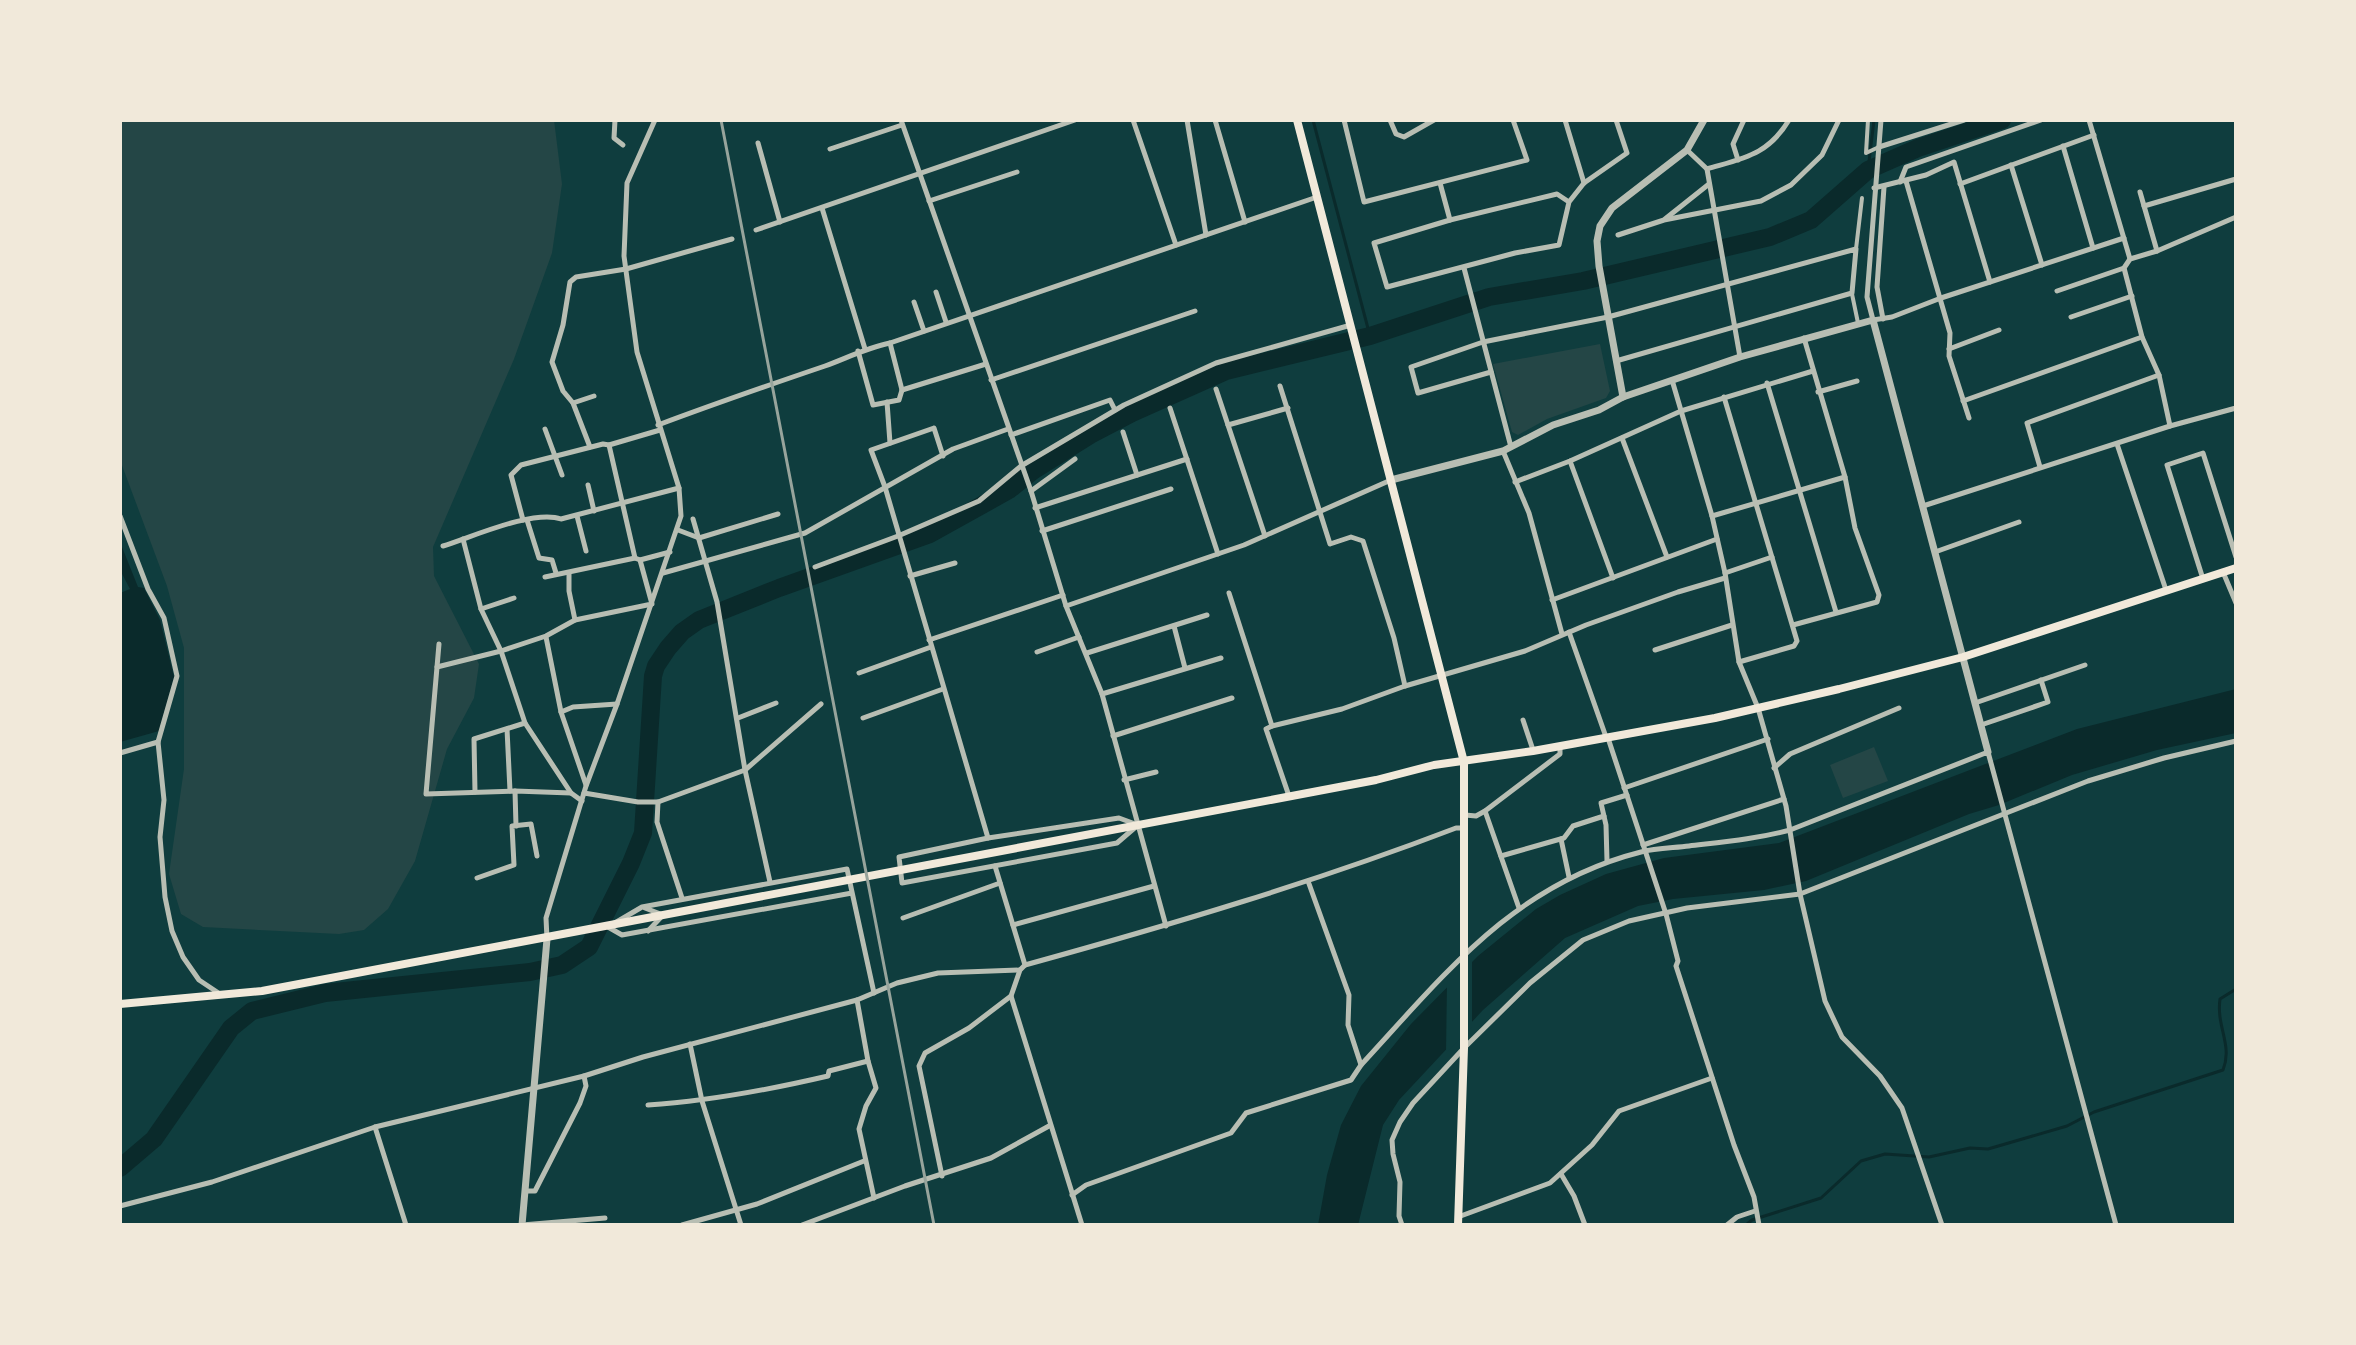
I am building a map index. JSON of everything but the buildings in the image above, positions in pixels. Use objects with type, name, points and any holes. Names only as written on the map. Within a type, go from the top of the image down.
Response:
[{"type":"main road","points":[[1297,120],[1464,762],[1464,1048],[1458,1221]]},
{"type":"main road","points":[[120,1004],[262,991],[1376,780],[1434,765],[1607,738],[1758,708],[1963,657],[2236,568]]},
{"type":"street","points":[[615,120],[614,138],[623,145]]},
{"type":"street","points":[[605,1218],[522,1225],[547,939],[546,918],[585,790],[681,516],[679,488],[637,352],[624,256],[627,183],[655,120]]},
{"type":"street","points":[[756,230],[1075,120]]},
{"type":"street","points":[[1133,120],[1176,245]]},
{"type":"street","points":[[1187,120],[1206,235]]},
{"type":"street","points":[[1215,120],[1245,222]]},
{"type":"street","points":[[1344,120],[1364,202],[1527,160],[1513,120]]},
{"type":"street","points":[[1390,120],[1396,134],[1404,137],[1434,120]]},
{"type":"street","points":[[1565,120],[1584,183]]},
{"type":"street","points":[[1569,202],[1557,194],[1450,220],[1374,243],[1387,287],[1515,253],[1559,245],[1569,202],[1584,183],[1627,153],[1616,120]]},
{"type":"street","points":[[1623,397],[1597,241],[1605,217],[1619,202],[1687,150],[1704,120]]},
{"type":"street","points":[[1738,160],[1733,144],[1744,120]]},
{"type":"street","points":[[1707,169],[1756,154],[1777,140],[1789,120]]},
{"type":"street","points":[[1618,235],[1664,220],[1761,201],[1791,185],[1822,155],[1839,120]]},
{"type":"street","points":[[1868,120],[1866,153],[1964,120]]},
{"type":"street","points":[[1881,120],[1867,297],[2116,1225]]},
{"type":"street","points":[[1969,418],[1949,349],[1950,333],[1941,298],[1903,182],[1906,167],[2041,120]]},
{"type":"street","points":[[2089,120],[2130,259]]},
{"type":"street","points":[[830,149],[902,122],[1031,491],[1066,606],[1102,694],[1166,926]]},
{"type":"street","points":[[1960,184],[2094,135]]},
{"type":"street","points":[[758,143],[780,222]]},
{"type":"street","points":[[2063,146],[2093,248]]},
{"type":"street","points":[[1687,150],[1707,169],[1740,357]]},
{"type":"street","points":[[1874,188],[1903,182],[1954,162],[1990,282]]},
{"type":"street","points":[[2011,165],[2042,265]]},
{"type":"street","points":[[929,201],[1017,172]]},
{"type":"street","points":[[2144,206],[2236,179]]},
{"type":"street","points":[[1440,183],[1450,220]]},
{"type":"street","points":[[1664,220],[1709,184]]},
{"type":"street","points":[[1883,319],[1877,287],[1884,187]]},
{"type":"street","points":[[2140,192],[2157,251]]},
{"type":"street","points":[[556,573],[552,560],[539,558],[525,520],[511,475],[521,465],[554,455],[609,445],[765,385],[828,365],[858,351],[890,343],[1317,197]]},
{"type":"street","points":[[1858,323],[1852,293],[1862,198]]},
{"type":"street","points":[[822,208],[865,349]]},
{"type":"street","points":[[2057,291],[2124,268],[2130,259],[2157,251],[2236,217]]},
{"type":"street","points":[[1066,606],[1265,536],[1391,480],[1507,449],[1553,425],[1599,410],[1623,397],[1740,357],[1858,323],[1883,319],[2124,238]]},
{"type":"street","points":[[590,447],[573,403],[563,391],[552,362],[563,325],[570,282],[576,277],[626,269],[732,239]]},
{"type":"street","points":[[1491,372],[1418,393],[1411,367],[1483,342],[1608,317],[1856,249]]},
{"type":"street","points":[[1464,268],[1515,482],[1529,513],[1552,600],[1627,795],[1666,914],[1678,961],[1676,966],[1754,1197],[1759,1225]]},
{"type":"street","points":[[2124,268],[2142,337],[2159,375],[2170,426]]},
{"type":"street","points":[[936,292],[946,322]]},
{"type":"street","points":[[1616,361],[1852,293]]},
{"type":"street","points":[[2071,317],[2132,296]]},
{"type":"street","points":[[914,302],[924,331]]},
{"type":"street","points":[[991,380],[1195,311]]},
{"type":"street","points":[[815,567],[979,501],[1021,466],[1115,410],[1216,363],[1351,327]]},
{"type":"street","points":[[1949,349],[1999,330]]},
{"type":"street","points":[[1963,401],[2142,337]]},
{"type":"street","points":[[1793,625],[1877,602],[1879,595],[1855,528],[1845,477],[1804,338]]},
{"type":"street","points":[[858,351],[873,405],[899,400],[902,390],[890,343]]},
{"type":"street","points":[[902,390],[986,364]]},
{"type":"street","points":[[1515,482],[1681,411],[1813,371]]},
{"type":"street","points":[[2040,467],[2027,423],[2159,375]]},
{"type":"street","points":[[1672,380],[1712,516],[1739,662],[1758,708],[1784,799],[1800,894],[1825,1001],[1842,1037],[1880,1076],[1902,1108],[1942,1225]]},
{"type":"street","points":[[1818,392],[1857,381]]},
{"type":"street","points":[[1767,383],[1836,612]]},
{"type":"street","points":[[1280,386],[1330,544],[1351,537],[1363,541],[1394,638],[1405,686]]},
{"type":"street","points":[[1216,389],[1265,536]]},
{"type":"street","points":[[573,403],[594,396]]},
{"type":"street","points":[[1724,397],[1797,641],[1794,646],[1739,662]]},
{"type":"street","points":[[662,574],[805,533],[943,456],[1009,432],[1110,400],[1115,410]]},
{"type":"street","points":[[887,402],[890,443]]},
{"type":"street","points":[[1170,408],[1218,554]]},
{"type":"street","points":[[1228,425],[1288,408]]},
{"type":"street","points":[[1923,506],[2170,426],[2236,408]]},
{"type":"street","points":[[943,456],[934,428],[871,450],[885,487],[988,838]]},
{"type":"street","points":[[545,429],[562,475]]},
{"type":"street","points":[[1123,432],[1137,475]]},
{"type":"street","points":[[1622,438],[1667,557]]},
{"type":"street","points":[[2117,444],[2166,590]]},
{"type":"street","points":[[609,445],[652,604]]},
{"type":"street","points":[[2203,580],[2167,465],[2203,453],[2236,557]]},
{"type":"street","points":[[1031,491],[1075,459]]},
{"type":"street","points":[[1035,508],[1187,459]]},
{"type":"street","points":[[1570,461],[1613,578]]},
{"type":"street","points":[[1712,516],[1845,477]]},
{"type":"street","points":[[588,485],[594,511]]},
{"type":"street","points":[[443,546],[525,520],[577,516],[679,488]]},
{"type":"street","points":[[1042,531],[1171,489]]},
{"type":"street","points":[[678,530],[699,538],[778,514]]},
{"type":"street","points":[[120,516],[148,589],[164,618],[177,676],[158,742],[164,800],[160,837],[162,870],[172,931],[199,980],[221,995]]},
{"type":"street","points":[[577,516],[586,551]]},
{"type":"street","points":[[693,519],[717,602],[745,770],[770,882]]},
{"type":"street","points":[[1935,552],[2019,522]]},
{"type":"street","points":[[463,539],[481,609],[501,651],[525,723],[571,793],[582,801]]},
{"type":"street","points":[[1552,600],[1717,539]]},
{"type":"street","points":[[545,577],[670,552]]},
{"type":"street","points":[[1289,796],[1266,729],[1272,726],[1342,709],[1405,686],[1525,651],[1772,557]]},
{"type":"street","points":[[910,576],[955,563]]},
{"type":"street","points":[[2223,572],[2236,603]]},
{"type":"street","points":[[569,573],[575,620]]},
{"type":"street","points":[[1229,593],[1272,726]]},
{"type":"street","points":[[929,640],[1063,595]]},
{"type":"street","points":[[481,609],[514,598]]},
{"type":"street","points":[[437,667],[546,636],[575,620],[652,604]]},
{"type":"street","points":[[1087,653],[1207,615]]},
{"type":"street","points":[[1655,650],[1732,625]]},
{"type":"street","points":[[1174,626],[1185,668]]},
{"type":"street","points":[[546,636],[561,712],[585,790]]},
{"type":"street","points":[[1037,652],[1079,637]]},
{"type":"street","points":[[439,644],[426,794],[512,791],[571,793]]},
{"type":"street","points":[[859,673],[931,647]]},
{"type":"street","points":[[1102,694],[1221,658]]},
{"type":"street","points":[[1975,703],[2085,665]]},
{"type":"street","points":[[1981,725],[2048,702],[2041,680]]},
{"type":"street","points":[[863,718],[943,689]]},
{"type":"street","points":[[1113,736],[1232,698]]},
{"type":"street","points":[[738,718],[776,703]]},
{"type":"street","points":[[561,712],[573,707],[617,704]]},
{"type":"street","points":[[585,790],[638,802],[658,802],[745,770],[821,704]]},
{"type":"street","points":[[1774,768],[1790,754],[1899,708]]},
{"type":"street","points":[[1523,720],[1533,751]]},
{"type":"street","points":[[475,792],[474,739],[525,723]]},
{"type":"street","points":[[507,729],[516,826]]},
{"type":"street","points":[[1624,788],[1768,739]]},
{"type":"street","points":[[1402,1225],[1399,1216],[1400,1182],[1392,1140],[1413,1103],[1530,983],[1583,940],[1629,921],[1687,908],[1800,894],[2088,781],[2236,741]]},
{"type":"street","points":[[120,753],[158,742]]},
{"type":"street","points":[[1465,815],[1476,816],[1485,811],[1560,754],[1560,746]]},
{"type":"street","points":[[1644,848],[1757,838],[1790,830],[1988,752]]},
{"type":"street","points":[[1124,780],[1156,772]]},
{"type":"street","points":[[1607,861],[1601,803],[1627,795]]},
{"type":"street","points":[[1072,1195],[1086,1185],[1231,1133],[1246,1113],[1351,1080],[1361,1065],[1463,955],[1519,908],[1569,877],[1784,799]]},
{"type":"street","points":[[658,802],[657,822],[682,898]]},
{"type":"street","points":[[1485,811],[1519,908]]},
{"type":"street","points":[[1501,856],[1561,839],[1573,826],[1604,816]]},
{"type":"street","points":[[1119,818],[1138,825],[1117,843],[902,883],[899,857],[988,838],[1119,818]]},
{"type":"street","points":[[477,878],[514,865],[512,826],[531,824],[537,856]]},
{"type":"street","points":[[120,1206],[212,1182],[375,1127],[584,1076],[857,1000],[897,983],[938,973],[1022,967],[1166,926],[1308,881],[1456,828],[1465,828]]},
{"type":"street","points":[[1561,839],[1569,877]]},
{"type":"street","points":[[942,1176],[919,1066],[925,1053],[969,1028],[1011,996],[1022,967],[995,866]]},
{"type":"street","points":[[852,893],[622,935],[608,927],[642,907],[847,869],[874,993]]},
{"type":"street","points":[[1308,881],[1349,995],[1348,1025],[1361,1065]]},
{"type":"street","points":[[903,918],[1000,883]]},
{"type":"street","points":[[1013,925],[1155,886]]},
{"type":"street","points":[[642,907],[663,915],[647,931]]},
{"type":"street","points":[[1011,996],[1082,1225]]},
{"type":"street","points":[[857,1000],[876,1088],[859,1129],[874,1198]]},
{"type":"street","points":[[690,1044],[702,1101],[741,1225]]},
{"type":"street","points":[[648,1105],[702,1101],[738,1092],[753,1094],[828,1076],[829,1071],[868,1061]]},
{"type":"street","points":[[525,1191],[535,1191],[580,1103],[586,1086],[584,1076]]},
{"type":"street","points":[[1458,1221],[1550,1183],[1592,1145],[1619,1111],[1712,1078]]},
{"type":"street","points":[[802,1225],[991,1158],[1049,1126]]},
{"type":"street","points":[[375,1127],[406,1225]]},
{"type":"street","points":[[682,1225],[736,1211],[864,1161]]},
{"type":"street","points":[[1561,1174],[1585,1225]]},
{"type":"street","points":[[1727,1225],[1737,1217],[1755,1211]]},
{"type":"shaded area","points":[[120,120],[554,120],[562,184],[552,253],[514,359],[433,547],[434,576],[479,664],[474,698],[447,749],[415,861],[388,909],[364,930],[339,934],[203,927],[181,914],[169,874],[184,769],[184,648],[167,586],[120,460]]},
{"type":"shaded area","points":[[1600,344],[1610,391],[1606,398],[1547,419],[1518,435],[1512,432],[1493,364]]},
{"type":"shaded area","points":[[120,542],[138,587],[144,588],[160,620],[174,677],[159,731],[120,742],[120,593],[130,589],[120,570]]},
{"type":"shaded area","points":[[2236,689],[2236,733],[2157,750],[2072,775],[1806,881],[1764,890],[1673,899],[1638,906],[1565,938],[1483,1010],[1399,1100],[1383,1125],[1358,1225],[1318,1225],[1327,1175],[1341,1125],[1361,1086],[1411,1024],[1478,956],[1536,909],[1606,874],[1664,858],[1779,843],[2077,729]]},
{"type":"shaded area","points":[[1874,747],[1888,781],[1843,798],[1830,765]]},
{"type":"pier","points":[[1472,956],[1472,1027],[1446,1053],[1447,982]]},
{"type":"waterway","points":[[1313,120],[1370,336]]},
{"type":"waterway","points":[[1868,170],[1874,120]]},
{"type":"waterway","points":[[120,1168],[154,1139],[231,1028],[252,1011],[325,993],[530,972],[562,965],[589,947],[643,833],[656,666],[682,632],[699,620],[930,534],[1009,490],[1034,470],[1090,435],[1226,371],[1370,336],[1489,297],[1583,281],[1770,237],[1811,220],[1868,170],[1918,148],[2002,120]]},
{"type":"waterway","points":[[1746,1225],[1752,1220],[1821,1198],[1861,1161],[1885,1154],[1929,1157],[1970,1148],[1988,1149],[2067,1126],[2094,1112],[2223,1070],[2226,1052],[2220,999],[2236,989]]},
{"type":"railway","points":[[721,120],[934,1225]]}]
